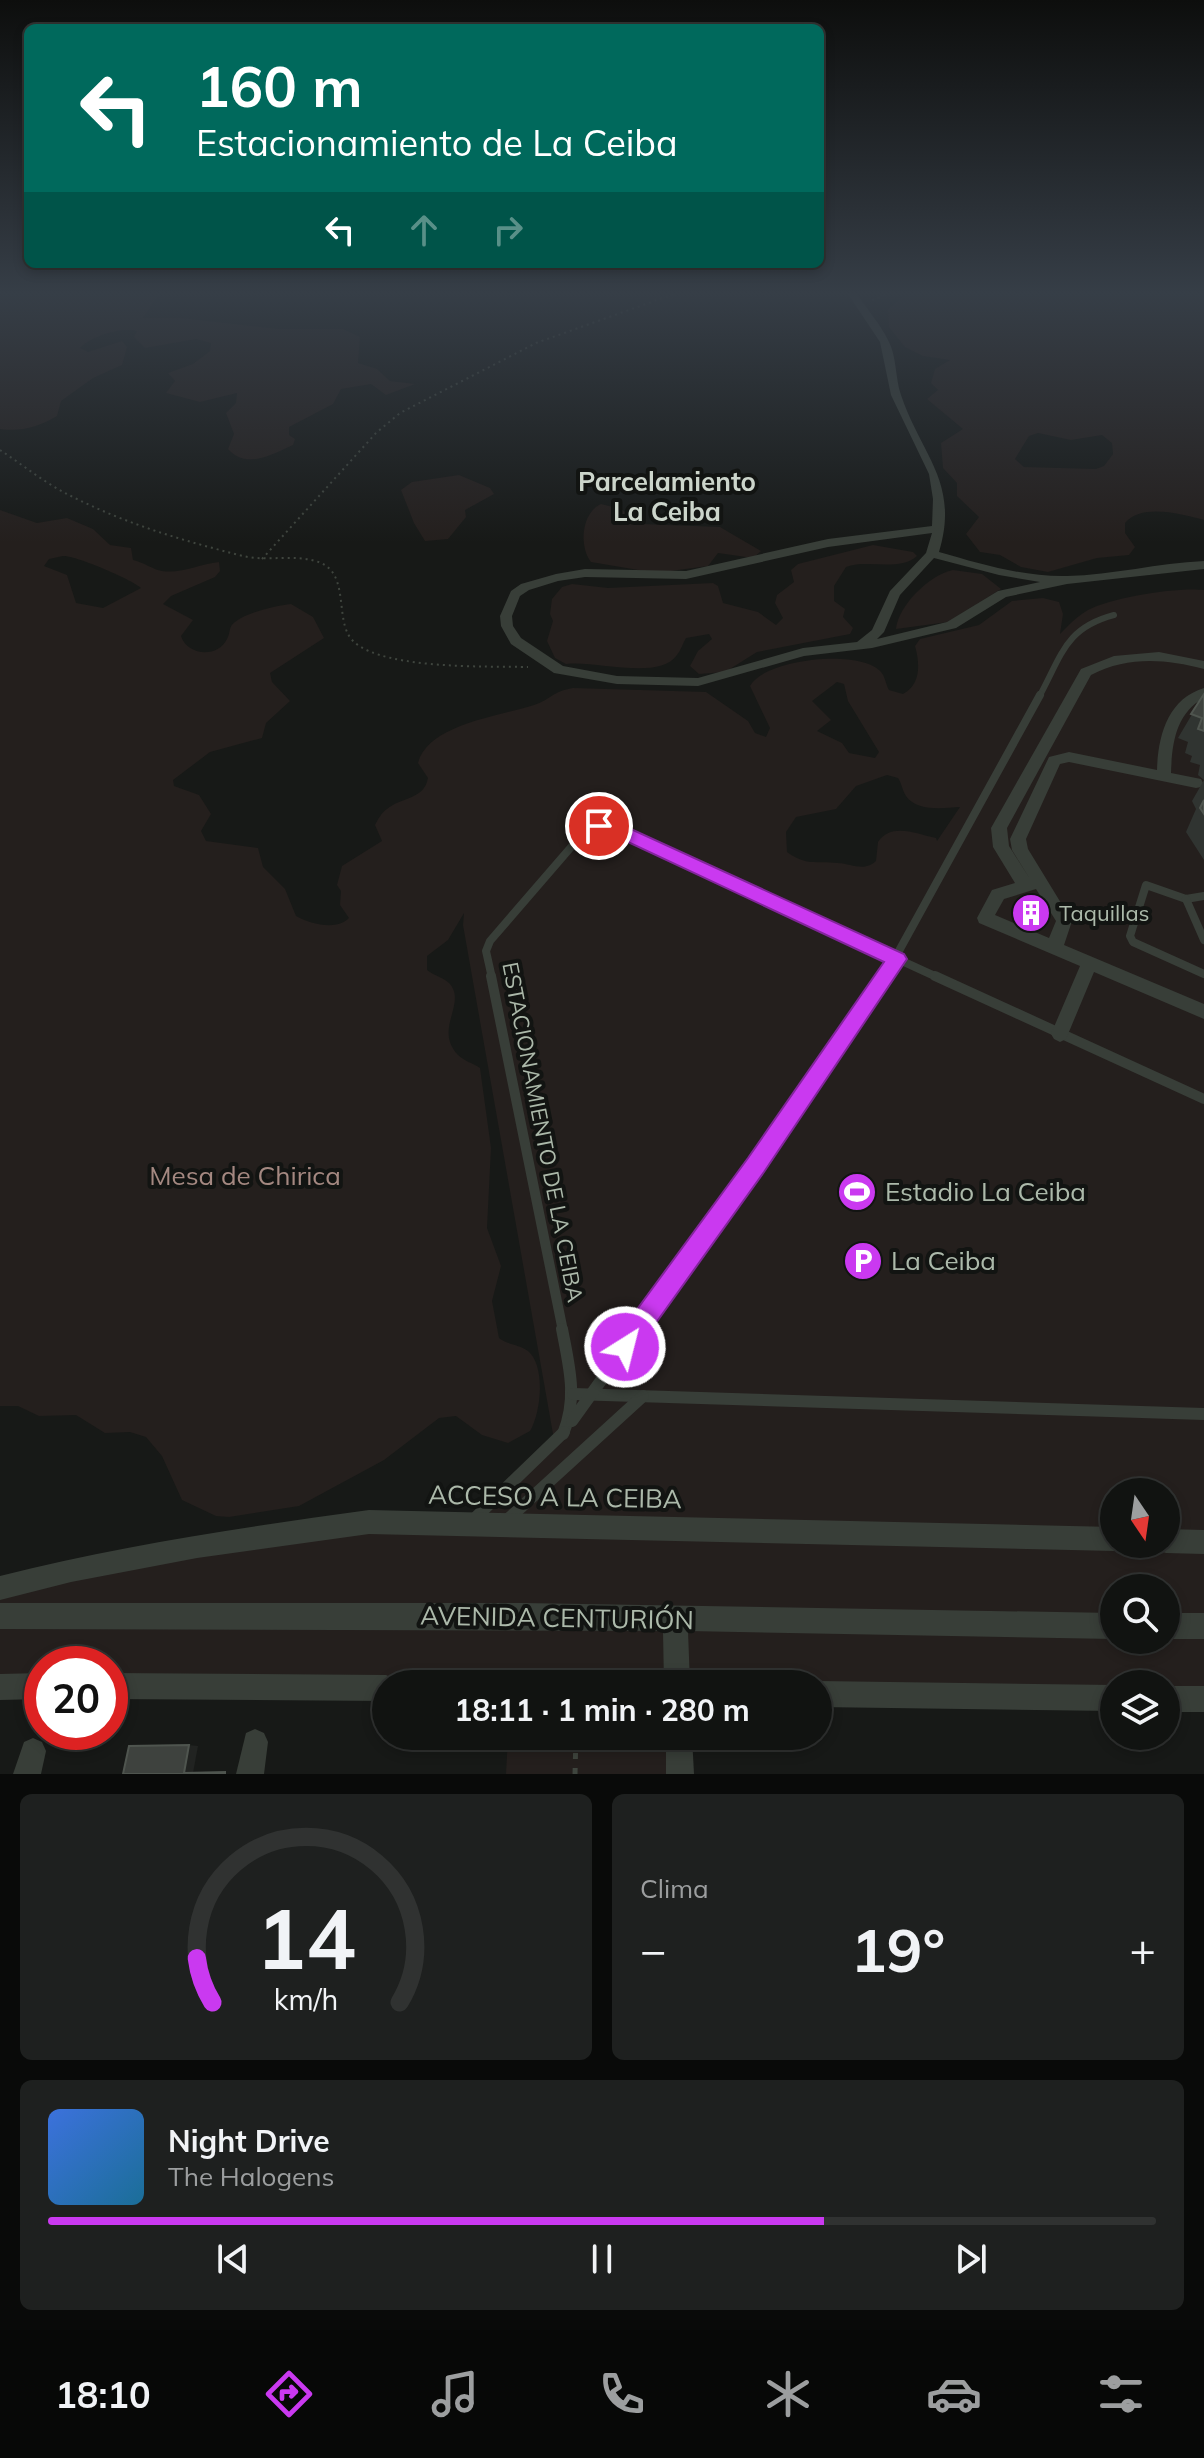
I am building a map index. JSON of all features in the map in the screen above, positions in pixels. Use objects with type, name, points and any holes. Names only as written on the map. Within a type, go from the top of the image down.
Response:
[{"type":"street","points":[[861,644],[878,632],[894,594],[932,554],[938,529],[939,499],[934,474],[896,395],[892,377]]},
{"type":"street","points":[[938,529],[828,543],[686,575],[585,573],[535,584],[515,594],[506,616],[507,626],[516,641],[547,665],[575,674],[617,680],[698,682],[803,652],[861,644],[951,625],[1002,594],[1151,567],[1204,565]]},
{"type":"street","points":[[932,554],[1008,573],[1063,581]]},
{"type":"street","points":[[1054,949],[1064,921],[1001,847],[999,828],[1086,672],[1110,662],[1154,655],[1204,665]]},
{"type":"street","points":[[1164,777],[1165,747],[1171,722],[1185,703],[1204,692]]},
{"type":"street","points":[[1033,885],[1018,839],[1054,761],[1069,757],[1196,783]]},
{"type":"street","points":[[1033,885],[998,894],[985,918],[1204,1012]]},
{"type":"street","points":[[1060,1034],[1089,964]]},
{"type":"street","name":"ACCESO A LA CEIBA","points":[[0,1588],[71,1570],[289,1532],[369,1522],[1100,1539]]},
{"type":"street","points":[[1180,1541],[1204,1542]]},
{"type":"street","name":"AVENIDA CENTURIÓN","points":[[0,1616],[675,1619],[1100,1626]]},
{"type":"street","points":[[675,1619],[677,1670]]},
{"type":"street","points":[[1180,1626],[1204,1626]]},
{"type":"street","points":[[0,1687],[24,1686]]},
{"type":"street","points":[[128,1686],[372,1688]]},
{"type":"street","points":[[832,1694],[1100,1698]]},
{"type":"street","points":[[1180,1699],[1204,1699]]},
{"type":"street","points":[[250,1774],[255,1742]]},
{"type":"street","points":[[679,1750],[680,1774]]},
{"type":"lane","points":[[470,1523],[563,1434],[756,1165],[897,959],[1073,635],[1088,622],[1114,615]]},
{"type":"lane","name":"ESTACIONAMIENTO DE LA CEIBA","points":[[563,1434],[572,1412],[573,1394],[555,1283],[487,960],[490,941],[579,835],[599,826],[614,829],[1204,1099]]},
{"type":"lane","points":[[1204,896],[1186,899],[1146,885],[1130,939],[1204,974]]},
{"type":"lane","points":[[1186,899],[1204,940]]},
{"type":"lane","points":[[573,1394],[1204,1414]]},
{"type":"lane","points":[[504,1524],[643,1396]]},
{"type":"path","points":[[262,559],[376,433],[400,413],[470,377]]},
{"type":"path","points":[[0,450],[53,487],[146,528],[233,555],[316,561],[332,570],[348,635],[363,649],[393,659],[460,667],[547,665]]},
{"type":"path","points":[[575,1774],[576,1750]]},
{"type":"green space","points":[[0,377],[96,377],[61,401],[57,416],[50,420],[23,429],[0,429]]},
{"type":"green space","points":[[171,377],[385,377],[390,381],[415,384],[386,395],[371,384],[341,389],[333,404],[289,427],[289,435],[295,439],[293,445],[251,459],[235,455],[228,449],[234,434],[226,413],[236,403],[237,393],[200,402],[166,393],[175,381]]},
{"type":"green space","points":[[933,377],[1204,377],[1204,520],[1162,512],[1141,513],[1125,523],[1125,533],[1135,547],[1129,555],[1097,558],[1048,572],[1021,567],[1000,555],[980,552],[966,534],[979,517],[957,496],[957,483],[943,468],[941,443],[963,429],[927,399],[938,390],[931,383]],"holes":[[[1038,433],[1071,440],[1102,435],[1112,443],[1113,454],[1104,466],[1096,469],[1024,467],[1015,459],[1029,436]]]},
{"type":"green space","points":[[459,475],[490,488],[494,494],[465,510],[466,517],[448,539],[425,541],[401,490],[412,482]]},
{"type":"green space","points":[[601,504],[621,509],[642,524],[720,527],[761,551],[753,558],[718,553],[708,566],[656,573],[591,562],[585,548],[584,531],[589,515]]},
{"type":"green space","name":"Mesa de Chirica","points":[[0,510],[37,523],[67,518],[93,529],[110,545],[131,548],[133,560],[159,570],[177,571],[219,562],[220,571],[215,577],[171,596],[163,604],[193,620],[181,636],[196,651],[216,650],[227,639],[233,624],[262,610],[291,604],[313,617],[324,638],[270,673],[272,682],[290,701],[266,723],[262,738],[210,752],[173,780],[174,786],[199,795],[211,814],[201,831],[206,841],[258,848],[263,867],[285,889],[296,916],[323,925],[338,924],[349,918],[340,905],[341,891],[337,885],[342,866],[382,841],[375,825],[383,812],[417,794],[426,785],[428,778],[418,763],[425,750],[450,730],[534,705],[573,688],[706,692],[748,721],[755,733],[766,737],[770,728],[750,686],[773,669],[813,660],[854,660],[881,672],[889,690],[903,694],[916,679],[918,660],[915,646],[920,639],[979,625],[1012,601],[1043,598],[1059,602],[1063,614],[1060,634],[1073,621],[1099,605],[1162,592],[1204,590],[1204,1699],[1180,1699],[1180,1670],[1100,1670],[1100,1697],[832,1685],[832,1670],[372,1670],[372,1685],[128,1686],[128,1646],[24,1646],[24,1686],[0,1687],[0,1588],[197,1546],[469,1523],[561,1434],[553,1434],[463,925],[464,913],[448,940],[427,956],[427,970],[447,981],[454,991],[449,1026],[451,1045],[460,1057],[480,1068],[491,1148],[487,1228],[501,1266],[492,1301],[499,1338],[528,1351],[537,1367],[539,1402],[530,1431],[508,1443],[482,1435],[456,1416],[439,1418],[384,1460],[299,1506],[229,1517],[216,1516],[182,1500],[162,1456],[146,1437],[130,1432],[105,1433],[76,1415],[39,1416],[18,1406],[0,1406]],"holes":[[[63,556],[117,575],[141,588],[103,608],[76,603],[67,575],[44,566],[49,559]],[[837,682],[844,684],[848,701],[879,752],[875,758],[849,753],[842,743],[817,731],[831,720],[812,701]],[[887,775],[898,778],[906,796],[917,805],[960,807],[937,841],[936,838],[905,831],[890,832],[878,842],[876,861],[867,866],[806,861],[787,852],[786,832],[796,817],[836,809],[856,786]]]},
{"type":"green space","points":[[873,545],[913,552],[917,556],[901,563],[846,567],[834,586],[834,601],[845,609],[843,617],[853,628],[850,634],[757,652],[725,672],[699,674],[690,666],[698,651],[712,639],[709,634],[686,638],[668,663],[642,668],[566,664],[555,658],[547,641],[553,621],[550,614],[552,599],[562,587],[572,584],[608,588],[713,583],[718,586],[723,603],[758,612],[776,625],[783,618],[775,603],[777,595],[794,582],[791,570],[798,564]]},
{"type":"green space","points":[[953,570],[982,574],[1001,589],[948,622],[896,629],[902,611],[916,593],[934,578]]},
{"type":"green space","points":[[507,1750],[676,1750],[677,1774],[506,1774]]},
{"type":"building","points":[[1204,694],[1204,731],[1198,729],[1202,718],[1191,714]]},
{"type":"building","points":[[189,1745],[184,1773],[225,1774],[123,1774],[129,1746]]},
{"type":"place","name":"Taquillas","points":[[1031,913]]},
{"type":"place","name":"Estadio La Ceiba","points":[[857,1192]]},
{"type":"place","name":"La Ceiba","points":[[863,1261]]},
{"type":"district","name":"Parcelamiento La Ceiba","points":[[667,497]]},
{"type":"route","points":[[599,826],[614,829],[897,959],[756,1165],[625,1347]]}]
